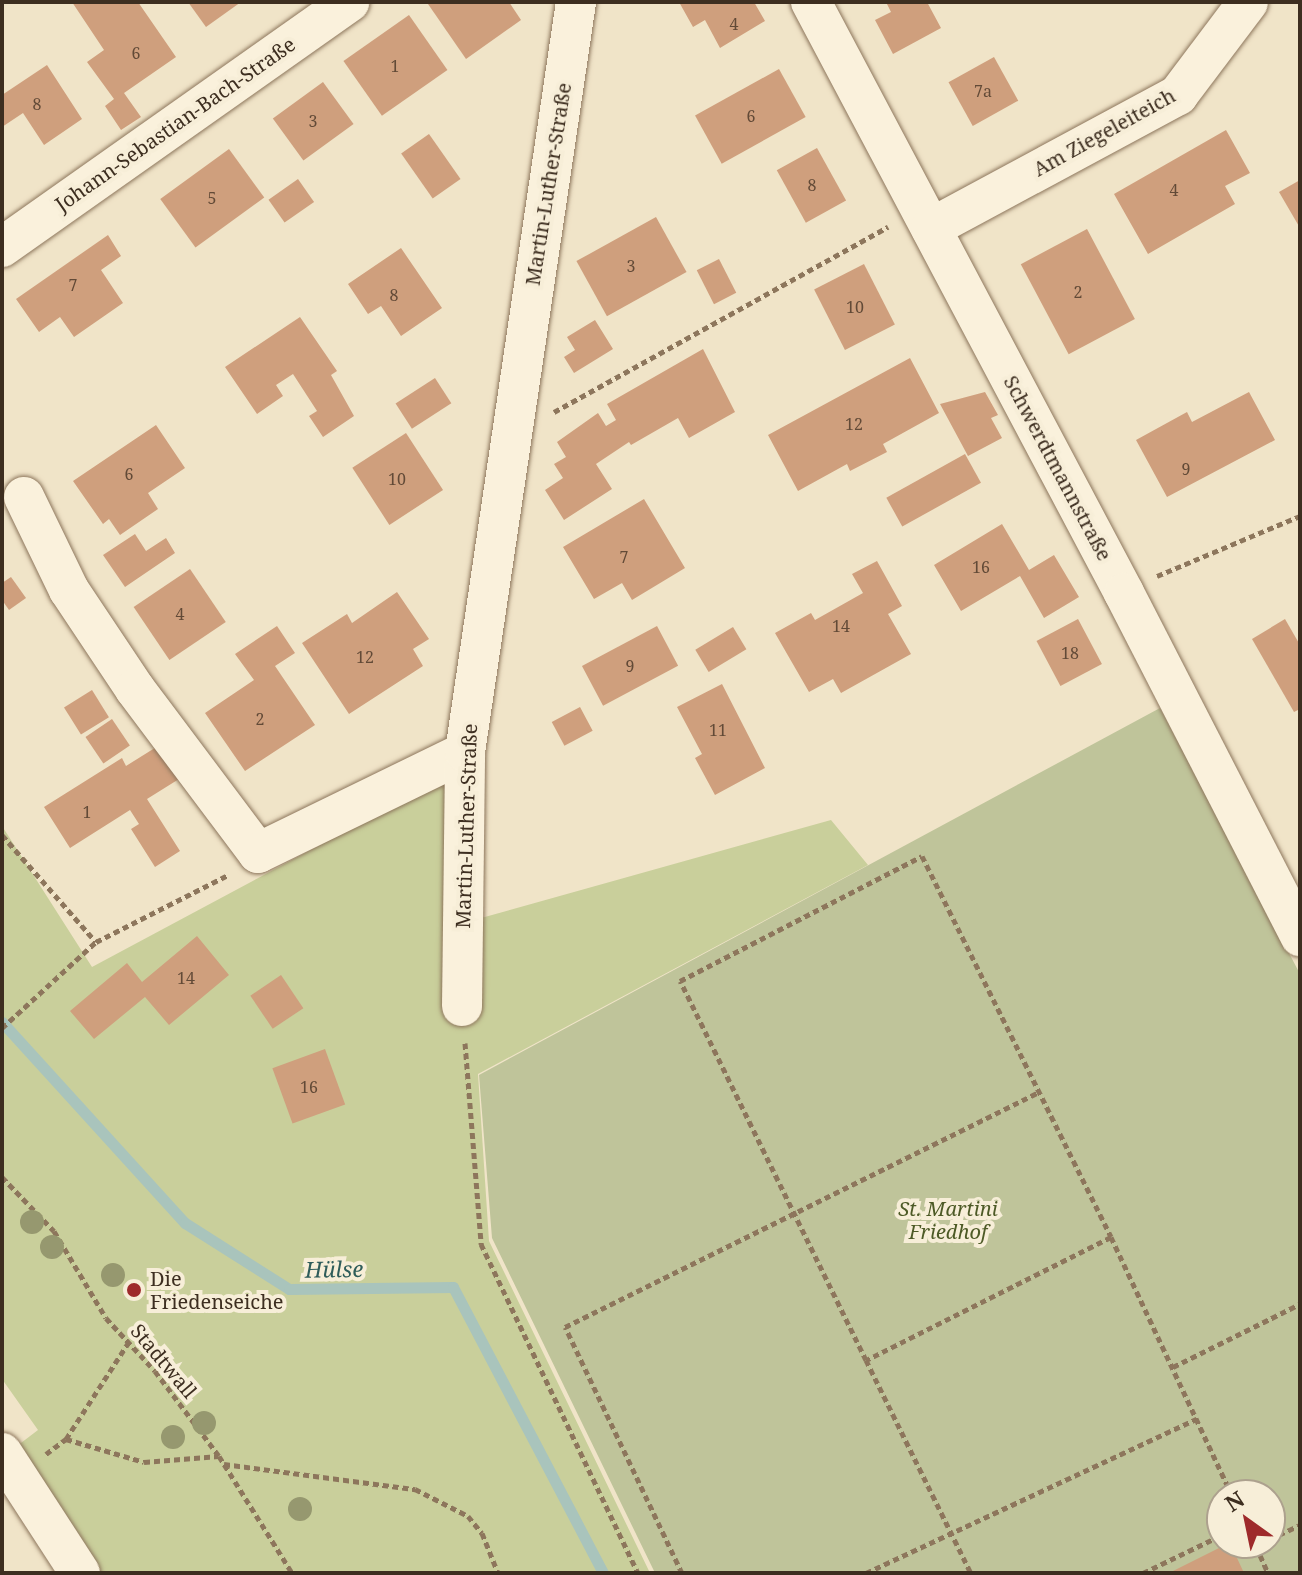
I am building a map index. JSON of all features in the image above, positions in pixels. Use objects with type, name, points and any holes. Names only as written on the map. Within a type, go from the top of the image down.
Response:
[{"type":"street","name":"Johann-Sebastian-Bach-Straße","points":[[2,247],[349,2]]},
{"type":"street","name":"Martin-Luther-Straße","points":[[462,1006],[465,752],[576,2]]},
{"type":"street","name":"Schwerdtmannstraße","points":[[811,2],[1124,593],[1283,867],[1300,936]]},
{"type":"street","name":"Am Ziegeleiteich","points":[[926,219],[1178,95],[1248,2]]},
{"type":"street","points":[[24,497],[69,590],[135,689],[258,853],[465,752]]},
{"type":"street","points":[[10,1464],[80,1573]]},
{"type":"path","points":[[510,436],[926,219]]},
{"type":"path","points":[[1124,593],[1178,564],[1300,516]]},
{"type":"path","points":[[2,835],[96,942]]},
{"type":"path","points":[[2,1028],[96,942],[245,866],[258,853]]},
{"type":"path","points":[[971,1573],[680,981],[922,856],[1111,1237],[1225,1479]]},
{"type":"path","points":[[462,1006],[481,1244],[638,1573]]},
{"type":"path","points":[[682,1573],[565,1327],[1039,1092]]},
{"type":"path","name":"Stadtwall","points":[[2,1177],[54,1231],[106,1318],[155,1371],[219,1456],[292,1573]]},
{"type":"path","points":[[866,1360],[1111,1237]]},
{"type":"path","points":[[1173,1367],[1300,1304]]},
{"type":"path","points":[[10,1464],[66,1439],[128,1343]]},
{"type":"path","points":[[866,1573],[1197,1419]]},
{"type":"path","points":[[66,1439],[144,1462],[219,1456]]},
{"type":"path","points":[[224,1464],[415,1489],[468,1516],[482,1533],[498,1573]]},
{"type":"path","points":[[1143,1573],[1206,1543]]},
{"type":"green space","name":"St. Martini Friedhof","points":[[1160,708],[1300,974],[1300,1573],[655,1573],[492,1238],[479,1075]]},
{"type":"green space","points":[[445,778],[474,920],[831,820],[868,865],[478,1074],[489,1241],[650,1573],[97,1573],[17,1446],[38,1430],[2,1379],[2,826],[92,967]]},
{"type":"building","points":[[72,2],[138,2],[176,57],[124,93],[141,117],[121,130],[105,106],[114,99],[87,62],[104,50]]},
{"type":"building","points":[[188,2],[241,2],[206,27]]},
{"type":"building","points":[[509,2],[521,20],[466,59],[428,4]]},
{"type":"building","points":[[679,2],[754,2],[765,21],[720,48],[705,20],[693,27]]},
{"type":"building","points":[[886,2],[927,2],[941,28],[893,54],[875,20],[891,12]]},
{"type":"building","points":[[409,15],[447,70],[382,116],[343,61]]},
{"type":"building","points":[[994,57],[1018,101],[973,126],[949,82]]},
{"type":"building","points":[[47,65],[82,119],[44,145],[23,113],[2,127],[2,95]]},
{"type":"building","points":[[779,69],[806,117],[722,164],[695,116]]},
{"type":"building","points":[[323,82],[354,124],[303,161],[273,118]]},
{"type":"building","points":[[1226,130],[1250,173],[1225,186],[1235,204],[1148,254],[1114,194]]},
{"type":"building","points":[[429,134],[461,179],[433,199],[401,154]]},
{"type":"building","points":[[817,148],[846,200],[806,223],[777,170]]},
{"type":"building","points":[[229,149],[264,198],[196,248],[160,199]]},
{"type":"building","points":[[298,179],[314,202],[285,223],[269,200]]},
{"type":"building","points":[[1300,180],[1300,228],[1279,192]]},
{"type":"building","points":[[656,217],[687,272],[607,316],[576,261]]},
{"type":"building","points":[[1087,229],[1135,319],[1069,354],[1021,264]]},
{"type":"building","points":[[108,235],[121,256],[101,270],[123,303],[74,337],[60,317],[39,332],[16,299]]},
{"type":"building","points":[[401,248],[442,308],[401,336],[381,306],[368,314],[348,284]]},
{"type":"building","points":[[719,259],[736,293],[714,304],[697,270]]},
{"type":"building","points":[[864,264],[895,325],[845,350],[814,289]]},
{"type":"building","points":[[300,317],[337,371],[331,375],[354,416],[323,437],[309,416],[317,411],[293,374],[276,385],[283,396],[257,414],[225,367]]},
{"type":"building","points":[[595,320],[613,349],[574,373],[564,357],[575,350],[567,337]]},
{"type":"building","points":[[703,349],[735,412],[689,438],[678,418],[631,445],[629,442],[596,464],[612,489],[564,520],[545,490],[563,478],[554,464],[566,457],[557,442],[598,413],[606,426],[616,420],[607,404]]},
{"type":"building","points":[[910,358],[939,413],[883,444],[887,452],[850,471],[847,464],[798,491],[768,435]]},
{"type":"building","points":[[435,378],[451,403],[412,429],[396,404]]},
{"type":"building","points":[[985,392],[998,415],[991,418],[1002,438],[968,456],[940,404]]},
{"type":"building","points":[[1249,392],[1275,440],[1167,497],[1136,440],[1187,412],[1192,422]]},
{"type":"building","points":[[156,425],[185,468],[148,493],[158,509],[120,535],[109,519],[103,524],[73,481]]},
{"type":"building","points":[[406,433],[443,490],[389,525],[352,468]]},
{"type":"building","points":[[965,454],[981,483],[902,526],[886,498]]},
{"type":"building","points":[[644,499],[685,568],[632,600],[622,583],[594,599],[563,547]]},
{"type":"building","points":[[1002,524],[1029,570],[1054,555],[1079,597],[1044,618],[1020,576],[961,611],[934,565]]},
{"type":"building","points":[[135,534],[146,551],[166,538],[175,553],[125,587],[103,555]]},
{"type":"building","points":[[877,561],[902,606],[888,614],[911,654],[841,693],[833,679],[809,692],[775,633],[811,613],[815,620],[863,593],[852,574]]},
{"type":"building","points":[[190,569],[226,622],[169,660],[134,607]]},
{"type":"building","points":[[11,577],[26,598],[9,610],[2,600],[2,583]]},
{"type":"building","points":[[397,592],[429,639],[413,649],[423,666],[349,714],[302,643],[347,614],[352,623]]},
{"type":"building","points":[[1078,619],[1102,664],[1060,686],[1037,641]]},
{"type":"building","points":[[1285,619],[1300,645],[1300,709],[1294,712],[1252,639]]},
{"type":"building","points":[[277,626],[295,653],[275,666],[315,725],[245,771],[205,713],[254,680],[235,654]]},
{"type":"building","points":[[657,626],[678,666],[603,706],[582,666]]},
{"type":"building","points":[[733,627],[746,649],[709,672],[695,650]]},
{"type":"building","points":[[722,684],[765,768],[715,795],[695,758],[702,754],[677,707]]},
{"type":"building","points":[[92,690],[109,717],[81,735],[64,707]]},
{"type":"building","points":[[580,707],[593,731],[564,746],[552,722]]},
{"type":"building","points":[[112,719],[130,746],[103,763],[85,737]]},
{"type":"building","points":[[158,746],[179,779],[147,799],[180,851],[155,867],[131,829],[139,824],[130,810],[70,848],[44,807],[122,758],[126,766]]},
{"type":"building","points":[[197,936],[229,975],[169,1025],[145,997],[94,1039],[70,1011],[127,963],[142,982]]},
{"type":"building","points":[[281,975],[303,1008],[273,1029],[250,996]]},
{"type":"building","points":[[325,1049],[345,1104],[293,1124],[272,1068]]},
{"type":"building","points":[[1206,1554],[1206,1559],[1237,1559],[1244,1573],[1169,1573]]},
{"type":"waterway","name":"Hülse","points":[[2,1022],[185,1223],[289,1289],[453,1287],[603,1573]]},
{"type":"place","name":"Die Friedenseiche","points":[[134,1290]]}]
